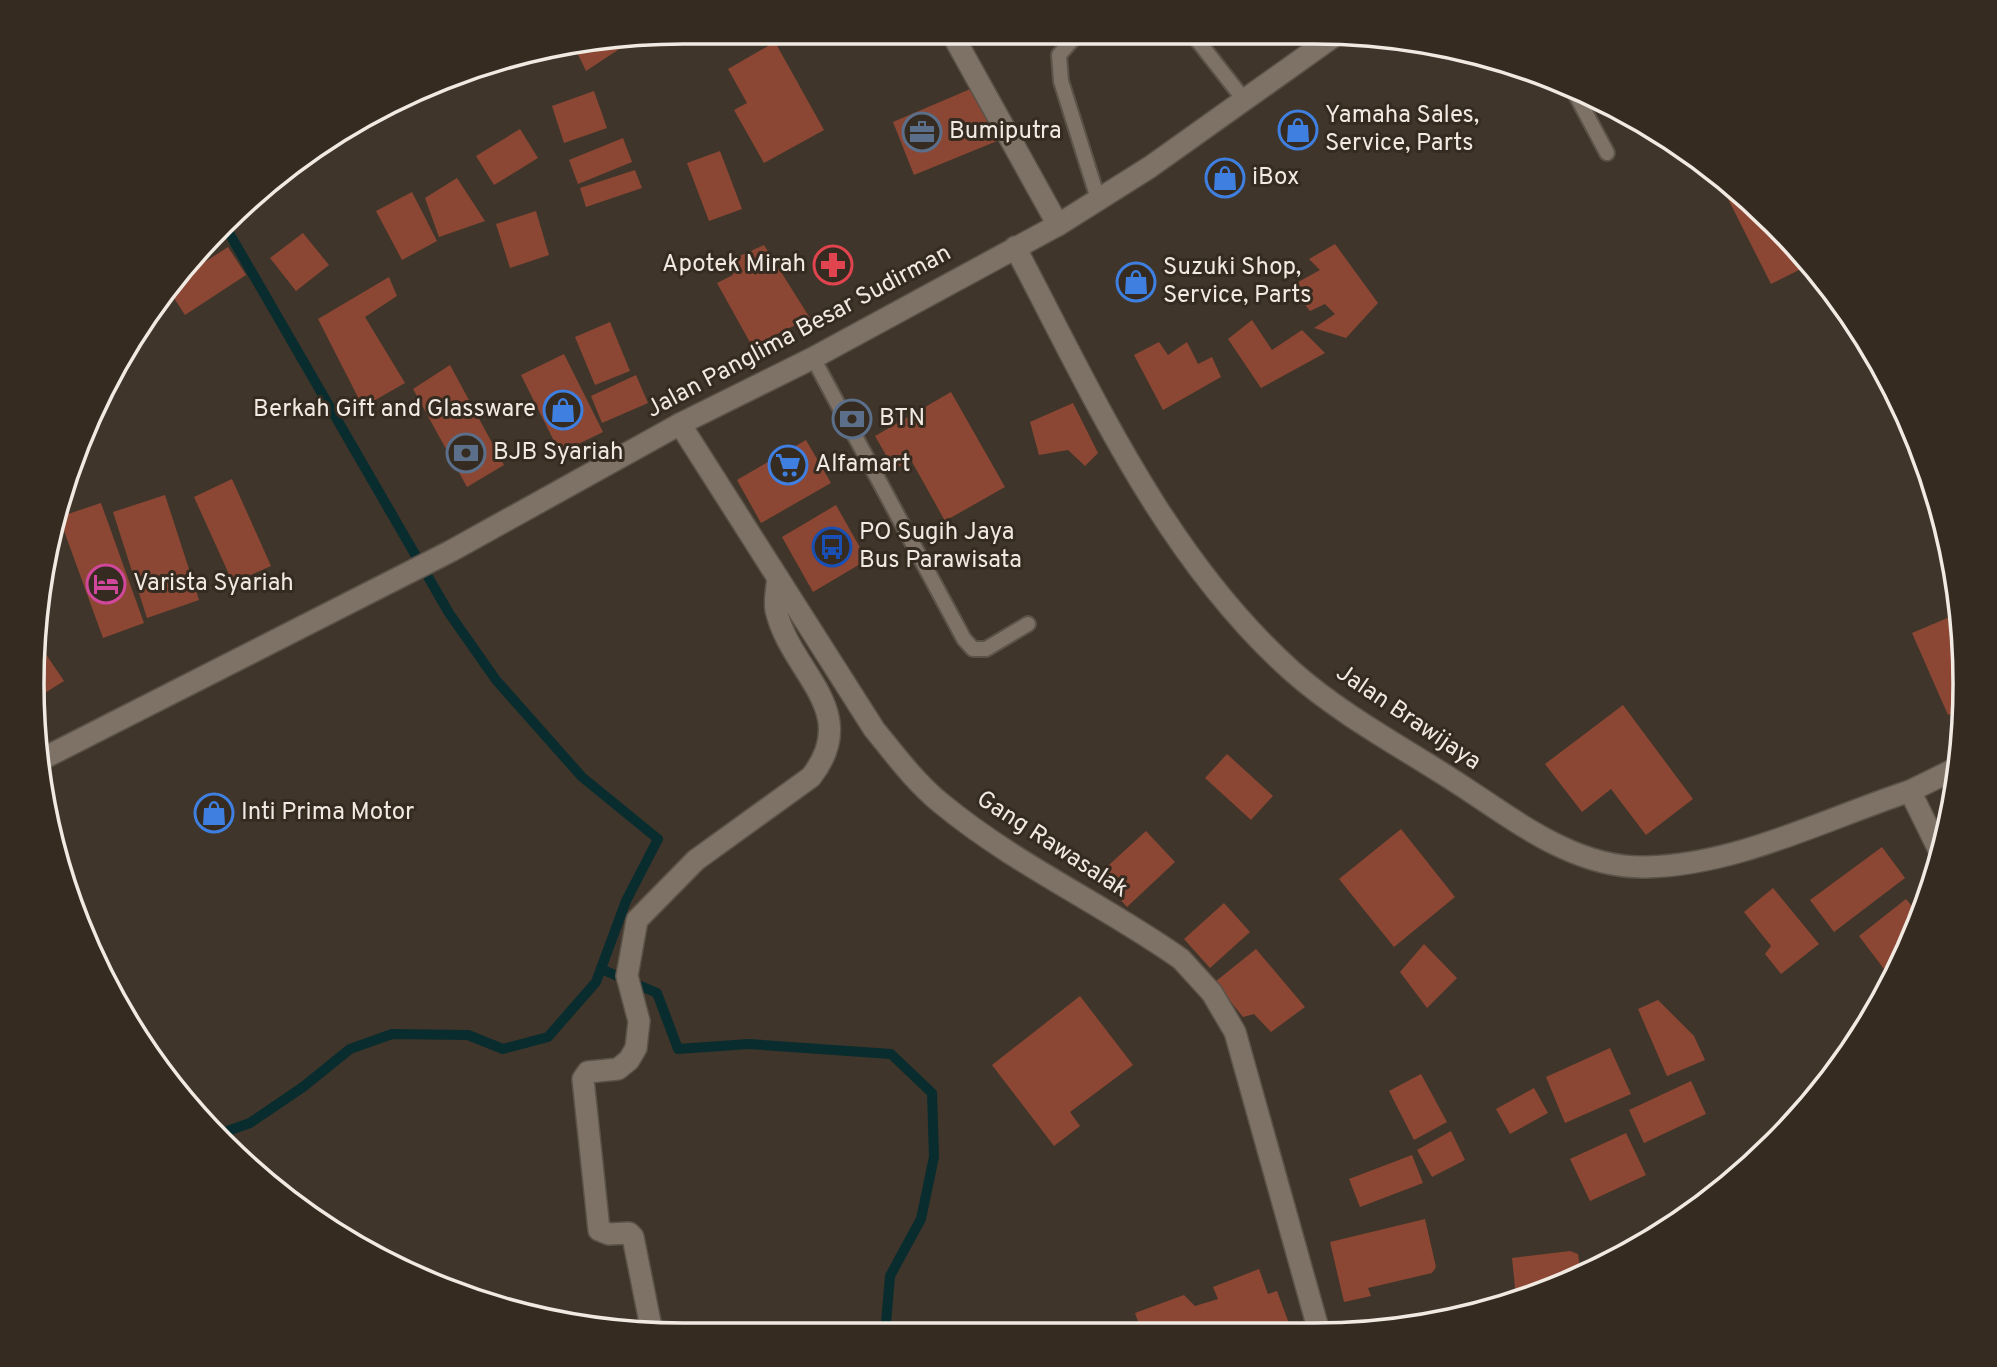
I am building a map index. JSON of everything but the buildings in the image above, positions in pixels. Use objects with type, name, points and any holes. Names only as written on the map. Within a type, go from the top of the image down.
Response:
[{"type":"street","points":[[958,44],[1058,225]]},
{"type":"street","name":"Jalan Panglima Besar Sudirman","points":[[48,755],[379,589],[680,424],[813,358],[1058,225],[1098,202],[1323,44]]},
{"type":"street","name":"Jalan Brawijaya","points":[[1015,247],[1128,462],[1190,554],[1244,621],[1293,671],[1342,710],[1534,833],[1569,850],[1611,865],[1674,865],[1720,857],[1910,791],[1947,773]]},
{"type":"street","name":"Gang Rawasalak","points":[[680,424],[874,729],[903,765],[940,803],[1000,847],[1181,959],[1226,1012],[1250,1082],[1317,1323]]},
{"type":"street","points":[[650,1322],[633,1237],[623,1232],[609,1234],[599,1230],[583,1079],[588,1072],[618,1069],[629,1060],[636,1048],[639,1021],[627,976],[637,919],[696,860],[811,777],[823,762],[831,734],[829,712],[795,654],[775,609],[778,578]]},
{"type":"street","points":[[1910,791],[1933,839]]},
{"type":"lane","points":[[1069,44],[1059,55],[1061,80],[1098,202]]},
{"type":"lane","points":[[1200,44],[1245,101]]},
{"type":"lane","points":[[1580,102],[1607,153]]},
{"type":"lane","points":[[813,358],[964,639],[973,649],[986,649],[1028,624]]},
{"type":"waterway","points":[[227,1131],[250,1123],[303,1087],[350,1049],[392,1034],[468,1035],[503,1049],[548,1037],[596,982],[626,901],[658,839],[582,777],[496,680],[449,613],[229,233]]},
{"type":"waterway","points":[[601,969],[657,993],[678,1049],[749,1044],[891,1054],[932,1093],[934,1157],[921,1219],[890,1276],[886,1323]]},
{"type":"place","name":"Yamaha Sales, Service, Parts","points":[[1298,130]]},
{"type":"place","name":"Bumiputra","points":[[922,132]]},
{"type":"place","name":"iBox","points":[[1225,178]]},
{"type":"place","name":"Apotek Mirah","points":[[833,265]]},
{"type":"place","name":"Suzuki Shop, Service, Parts","points":[[1136,282]]},
{"type":"place","name":"Berkah Gift and Glassware","points":[[563,410]]},
{"type":"place","name":"BTN","points":[[852,419]]},
{"type":"place","name":"BJB Syariah","points":[[466,453]]},
{"type":"place","name":"Alfamart","points":[[788,465]]},
{"type":"place","name":"PO Sugih Jaya Bus Parawisata","points":[[832,547]]},
{"type":"place","name":"Varista Syariah","points":[[106,584]]},
{"type":"place","name":"Inti Prima Motor","points":[[214,813]]}]
